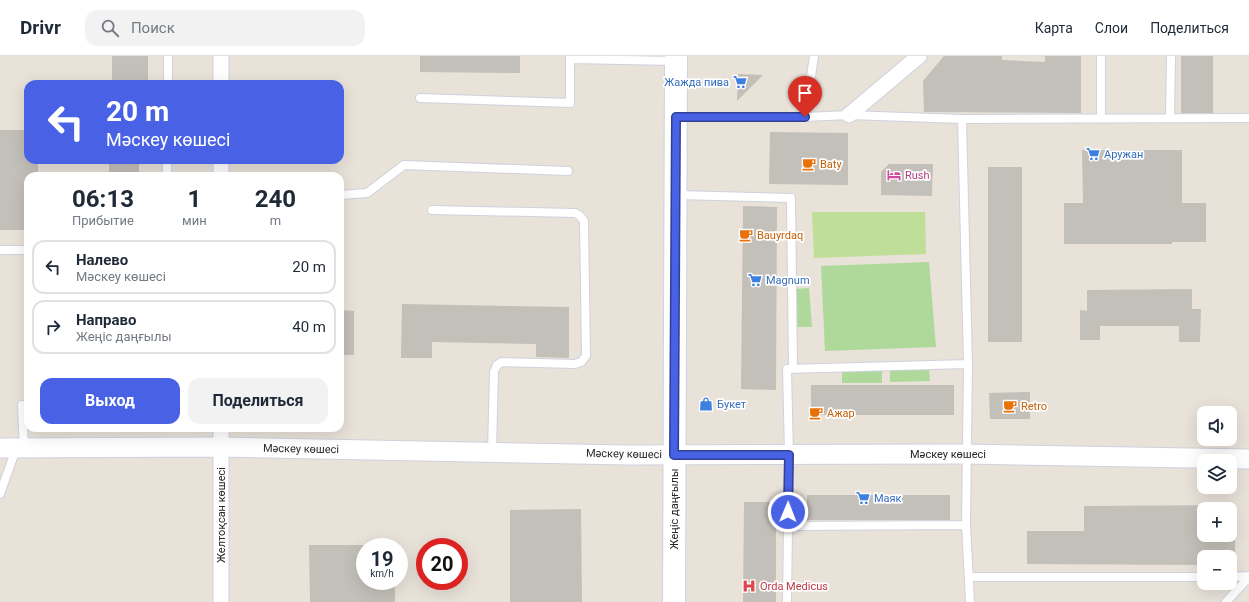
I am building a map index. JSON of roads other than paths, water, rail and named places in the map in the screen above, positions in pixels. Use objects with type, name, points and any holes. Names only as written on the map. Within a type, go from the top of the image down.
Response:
[{"type":"main road","name":"Жеңіс даңғылы","points":[[674,602],[676,58]]},
{"type":"street","points":[[221,56],[221,80]]},
{"type":"street","points":[[849,115],[919,56]]},
{"type":"street","name":"Желтоқсан көшесі","points":[[221,602],[222,432]]},
{"type":"street","name":"Мәскеу көшесі","points":[[13,448],[222,447],[674,455],[966,454],[1249,459]]},
{"type":"lane","points":[[168,56],[168,80]]},
{"type":"lane","points":[[805,117],[814,56]]},
{"type":"lane","points":[[1101,56],[1101,118]]},
{"type":"lane","points":[[1170,118],[1171,56]]},
{"type":"lane","points":[[420,98],[570,103],[570,57],[676,58]]},
{"type":"lane","points":[[676,117],[805,117],[849,115],[962,119],[1249,118]]},
{"type":"lane","points":[[962,119],[968,364],[966,525],[970,602]]},
{"type":"lane","points":[[344,195],[367,193],[404,165],[568,171]]},
{"type":"lane","points":[[675,195],[791,198],[793,369]]},
{"type":"lane","points":[[432,210],[575,213],[584,221],[586,356],[581,362],[575,364],[502,362],[497,365],[494,372],[492,452]]},
{"type":"lane","points":[[0,250],[24,250]]},
{"type":"lane","points":[[787,602],[789,455],[787,369],[968,364]]},
{"type":"lane","points":[[0,494],[13,448],[22,405]]},
{"type":"lane","points":[[788,526],[966,525]]},
{"type":"lane","points":[[1237,577],[1249,576]]},
{"type":"lane","points":[[1226,602],[1249,576]]},
{"type":"lane","points":[[969,577],[1197,577]]},
{"type":"place","name":"Жажда пива","points":[[740,82]]},
{"type":"place","name":"Аружан","points":[[1093,154]]},
{"type":"place","name":"Baty","points":[[809,164]]},
{"type":"place","name":"Rush","points":[[894,175]]},
{"type":"place","name":"Bauyrdaq","points":[[746,235]]},
{"type":"place","name":"Magnum","points":[[755,280]]},
{"type":"place","name":"Букет","points":[[706,404]]},
{"type":"place","name":"Retro","points":[[1010,406]]},
{"type":"place","name":"Ажар","points":[[816,413]]},
{"type":"place","name":"Маяк","points":[[863,498]]},
{"type":"place","name":"Orda Medicus","points":[[749,586]]}]
